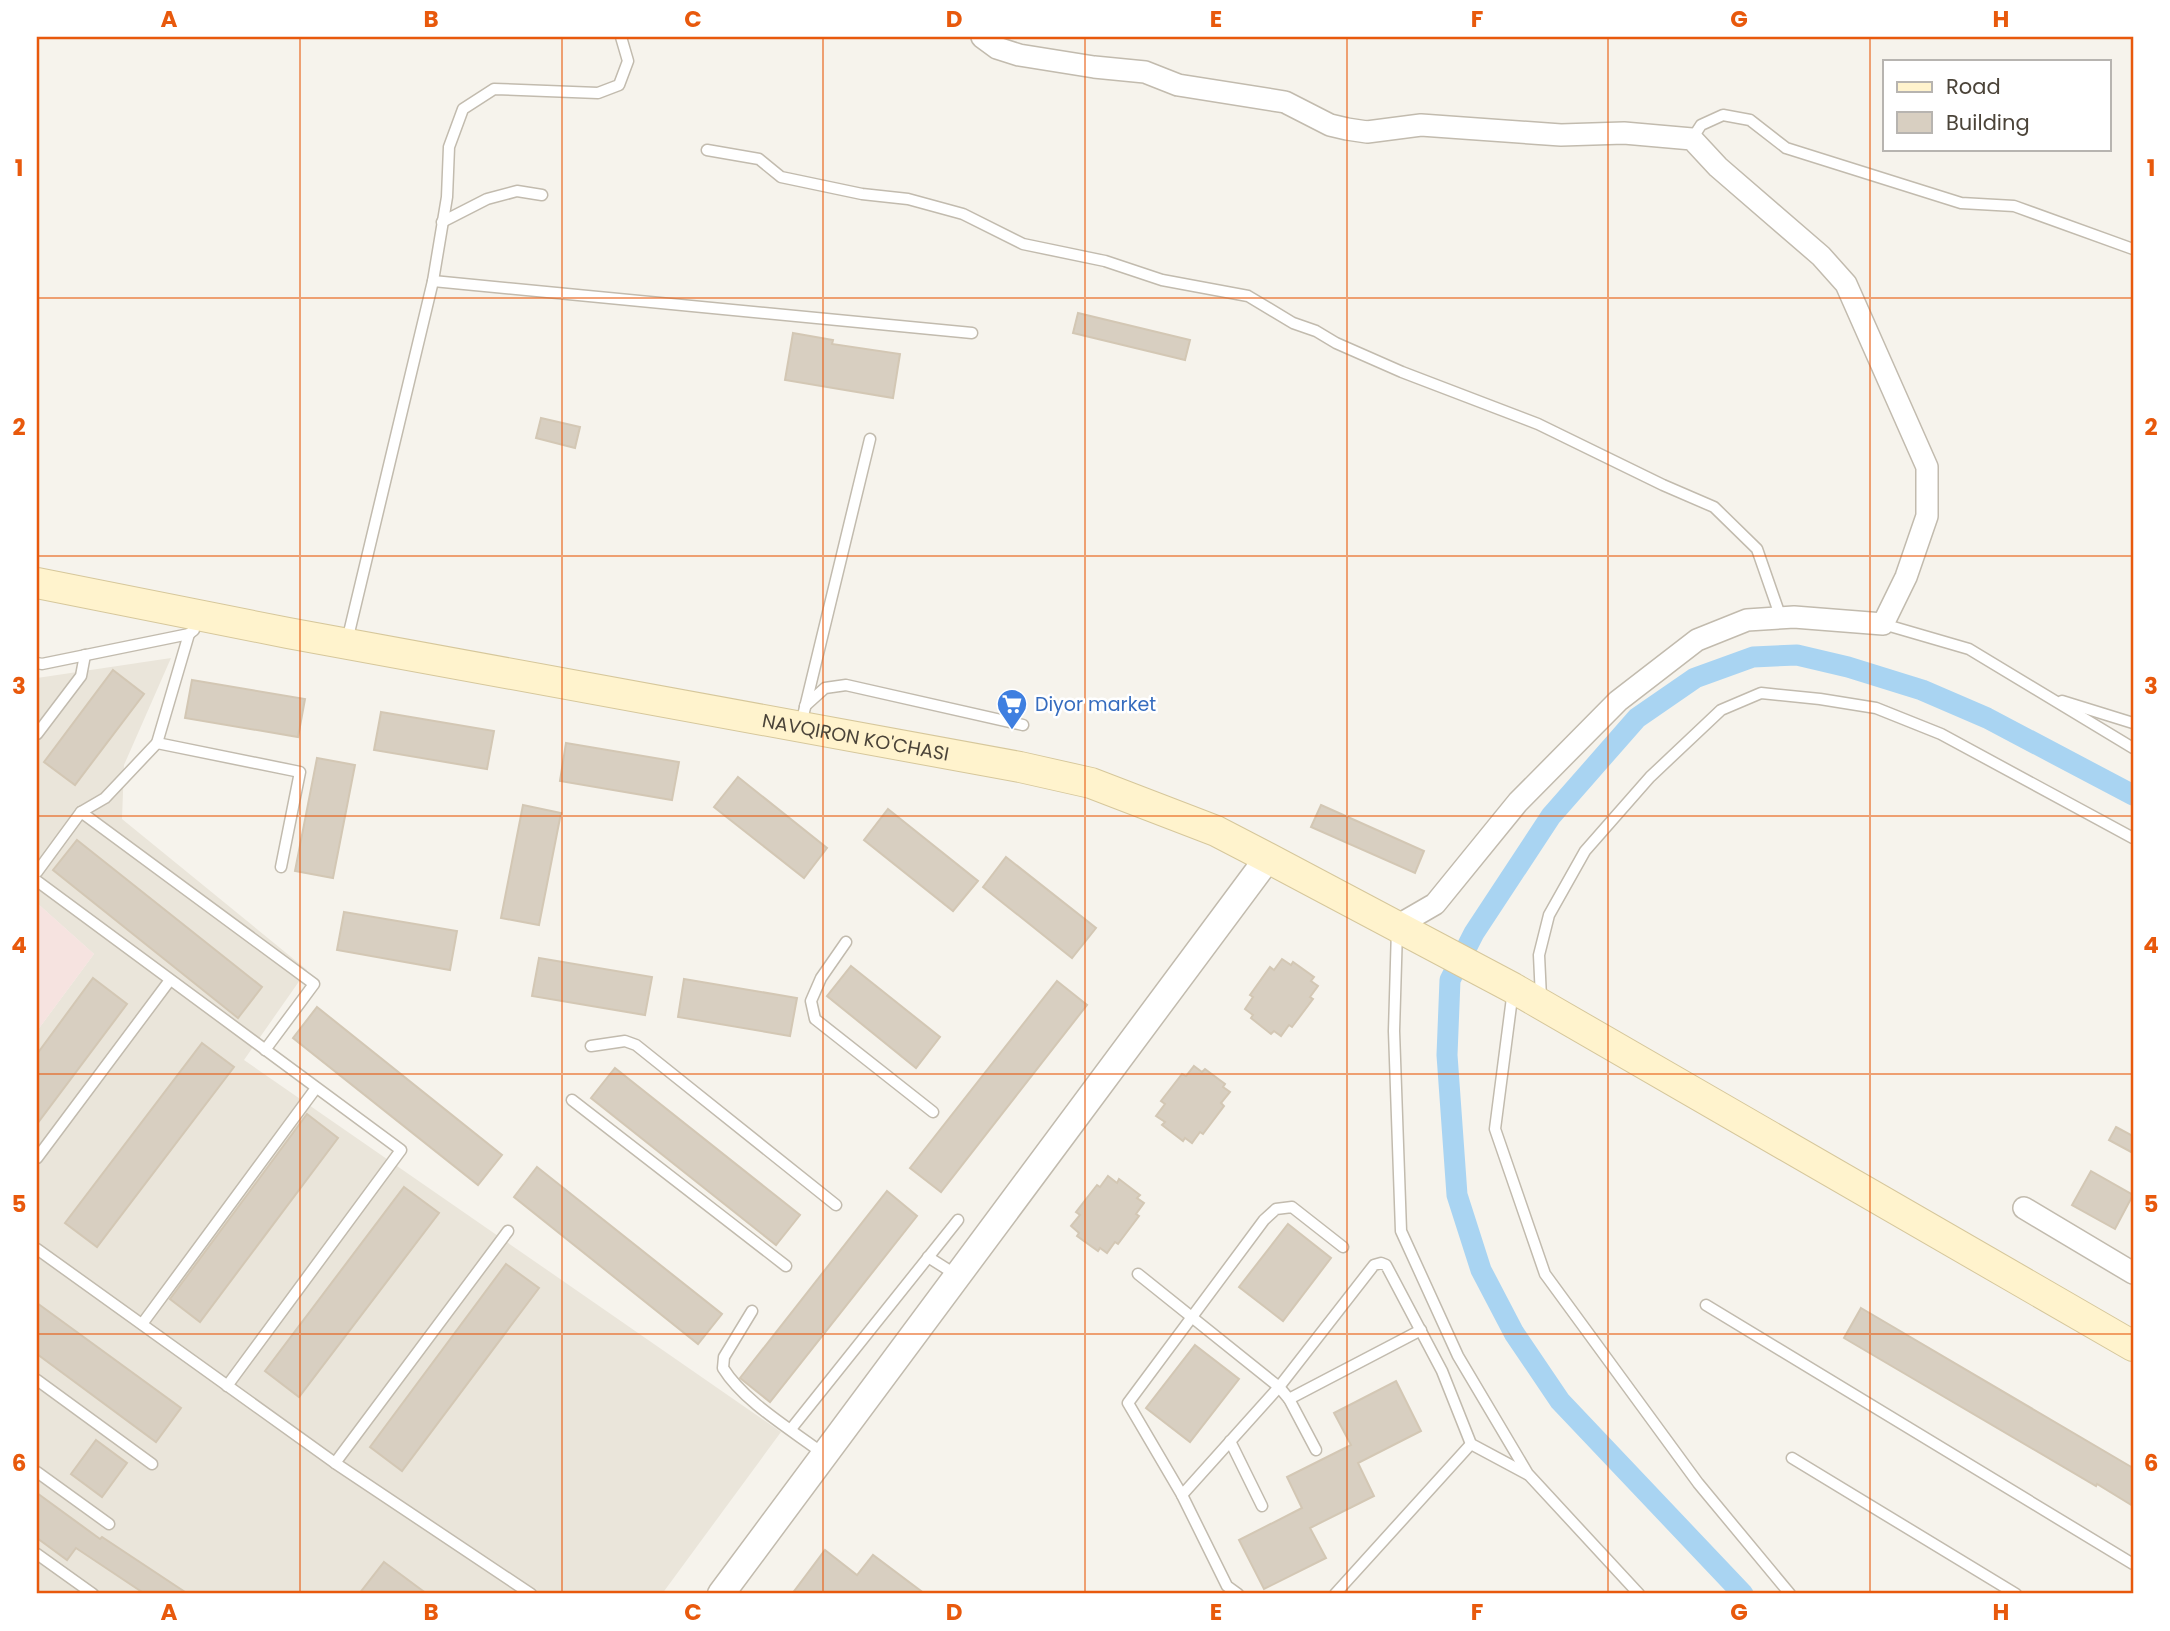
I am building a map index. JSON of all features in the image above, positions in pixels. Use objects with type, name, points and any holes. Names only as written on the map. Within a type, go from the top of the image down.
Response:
[{"type":"main road","name":"NAVQIRON KO'CHASI","points":[[37,583],[201,626],[288,633],[803,716],[1091,783],[1216,831],[1513,988],[2133,1346]]},
{"type":"street","points":[[982,37],[998,48],[1019,55],[1145,72],[1178,85],[1284,102],[1330,125],[1347,130],[1367,132],[1421,125],[1561,135],[1624,133],[1692,139],[1718,167],[1821,256],[1846,285],[1927,467],[1927,516],[1906,577],[1883,624],[1781,618],[1747,620],[1697,640],[1618,701],[1518,802],[1435,904],[1397,926]]},
{"type":"street","points":[[721,1594],[1268,858]]},
{"type":"street","points":[[2024,1208],[2133,1273]]},
{"type":"lane","points":[[347,643],[433,281],[447,197],[449,147],[463,109],[494,89],[598,93],[619,85],[628,61],[621,37]]},
{"type":"lane","points":[[1692,139],[1701,125],[1723,115],[1750,120],[1786,148],[1961,203],[2014,206],[2133,249]]},
{"type":"lane","points":[[707,150],[759,159],[781,177],[862,194],[908,199],[963,214],[1023,244],[1105,261],[1162,280],[1248,296],[1293,323],[1316,331],[1336,343],[1402,372],[1538,424],[1714,507],[1757,549],[1781,618]]},
{"type":"lane","points":[[442,222],[487,199],[517,191],[542,195]]},
{"type":"lane","points":[[433,281],[972,333]]},
{"type":"lane","points":[[803,716],[870,439]]},
{"type":"lane","points":[[1883,624],[1969,649],[2133,748]]},
{"type":"lane","points":[[37,663],[85,656],[201,626]]},
{"type":"lane","points":[[37,872],[81,812],[105,797],[157,743],[201,626]]},
{"type":"lane","points":[[37,734],[81,676],[85,656]]},
{"type":"lane","points":[[803,716],[825,688],[846,685],[1023,725]]},
{"type":"lane","points":[[1541,1004],[1539,956],[1549,915],[1585,851],[1650,777],[1721,710],[1760,693],[1876,708],[1941,734],[2133,838]]},
{"type":"lane","points":[[2046,696],[2133,723]]},
{"type":"lane","points":[[157,743],[300,772],[281,867]]},
{"type":"lane","points":[[81,812],[314,984],[265,1050]]},
{"type":"lane","points":[[37,881],[401,1150],[227,1386]]},
{"type":"lane","points":[[1397,926],[1394,1031],[1401,1231],[1458,1356],[1528,1474],[1639,1594]]},
{"type":"lane","points":[[846,942],[821,978],[811,1001],[815,1019],[933,1112]]},
{"type":"lane","points":[[37,1158],[170,980]]},
{"type":"lane","points":[[1513,988],[1495,1129],[1545,1274],[1698,1483],[1790,1594]]},
{"type":"lane","points":[[591,1046],[625,1041],[636,1045],[836,1205]]},
{"type":"lane","points":[[142,1324],[316,1088]]},
{"type":"lane","points":[[572,1100],[786,1266]]},
{"type":"lane","points":[[1238,1594],[1227,1586],[1182,1495],[1128,1403],[1264,1220],[1276,1209],[1292,1207],[1343,1247]]},
{"type":"lane","points":[[791,1429],[958,1220]]},
{"type":"lane","points":[[335,1463],[508,1231]]},
{"type":"lane","points":[[37,1249],[335,1463],[531,1594]]},
{"type":"lane","points":[[928,1257],[958,1276]]},
{"type":"lane","points":[[1182,1495],[1279,1387],[1374,1265],[1381,1263],[1386,1265],[1443,1371],[1471,1444],[1528,1474]]},
{"type":"lane","points":[[1138,1275],[1279,1387],[1289,1399],[1316,1450]]},
{"type":"lane","points":[[1706,1305],[2133,1564]]},
{"type":"lane","points":[[752,1311],[724,1357],[723,1368],[731,1381],[825,1455]]},
{"type":"lane","points":[[1289,1399],[1421,1330]]},
{"type":"lane","points":[[37,1380],[152,1464]]},
{"type":"lane","points":[[1230,1441],[1262,1506]]},
{"type":"lane","points":[[1335,1594],[1471,1444]]},
{"type":"lane","points":[[1792,1458],[2016,1594]]},
{"type":"lane","points":[[37,1472],[109,1524]]},
{"type":"lane","points":[[37,1554],[93,1594]]},
{"type":"shaded area","points":[[171,658],[124,765],[122,819],[307,970],[244,1060],[781,1432],[662,1594],[37,1594],[37,1031],[94,954],[37,903],[37,678]]},
{"type":"shaded area","points":[[37,903],[94,954],[37,1031]]},
{"type":"building","points":[[1078,313],[1190,340],[1185,360],[1073,333]]},
{"type":"building","points":[[793,333],[833,340],[832,344],[900,354],[893,398],[785,380]]},
{"type":"building","points":[[541,418],[580,427],[575,448],[536,438]]},
{"type":"building","points":[[113,670],[144,694],[75,785],[44,762]]},
{"type":"building","points":[[192,680],[305,699],[298,737],[185,718]]},
{"type":"building","points":[[381,712],[494,731],[487,769],[374,750]]},
{"type":"building","points":[[566,743],[679,762],[672,800],[560,781]]},
{"type":"building","points":[[317,758],[355,765],[333,878],[295,871]]},
{"type":"building","points":[[738,777],[827,848],[804,878],[714,807]]},
{"type":"building","points":[[523,805],[561,813],[539,925],[501,918]]},
{"type":"building","points":[[1321,805],[1424,851],[1415,873],[1311,827]]},
{"type":"building","points":[[888,809],[978,881],[953,911],[864,840]]},
{"type":"building","points":[[77,840],[262,987],[238,1018],[53,870]]},
{"type":"building","points":[[1006,857],[1096,928],[1072,958],[983,887]]},
{"type":"building","points":[[344,912],[457,931],[450,970],[337,950]]},
{"type":"building","points":[[539,958],[652,977],[645,1015],[532,996]]},
{"type":"building","points":[[1282,959],[1291,965],[1293,962],[1314,977],[1311,981],[1318,986],[1310,997],[1313,999],[1292,1027],[1289,1025],[1281,1036],[1274,1031],[1271,1034],[1251,1018],[1253,1015],[1245,1009],[1253,997],[1250,995],[1270,967],[1274,970]]},
{"type":"building","points":[[851,966],[940,1037],[916,1068],[827,996]]},
{"type":"building","points":[[93,978],[127,1004],[37,1124],[37,1054]]},
{"type":"building","points":[[684,979],[797,998],[790,1036],[678,1017]]},
{"type":"building","points":[[1057,981],[1087,1005],[941,1192],[910,1168]]},
{"type":"building","points":[[317,1007],[502,1155],[478,1185],[293,1038]]},
{"type":"building","points":[[202,1043],[234,1067],[97,1247],[65,1223]]},
{"type":"building","points":[[1194,1066],[1202,1072],[1205,1069],[1225,1084],[1223,1087],[1230,1092],[1221,1103],[1224,1106],[1203,1134],[1200,1132],[1192,1143],[1185,1138],[1183,1141],[1162,1125],[1165,1122],[1156,1116],[1165,1104],[1161,1101],[1182,1074],[1186,1076]]},
{"type":"building","points":[[615,1068],[800,1215],[776,1245],[591,1098]]},
{"type":"building","points":[[307,1114],[338,1138],[200,1322],[170,1299]]},
{"type":"building","points":[[2116,1127],[2133,1136],[2133,1153],[2109,1140]]},
{"type":"building","points":[[537,1167],[722,1314],[698,1344],[514,1197]]},
{"type":"building","points":[[2091,1171],[2133,1195],[2115,1229],[2072,1205]]},
{"type":"building","points":[[1108,1176],[1117,1183],[1119,1179],[1140,1195],[1137,1198],[1144,1203],[1136,1214],[1139,1216],[1118,1244],[1115,1242],[1107,1253],[1100,1248],[1098,1251],[1077,1236],[1079,1233],[1071,1226],[1080,1215],[1076,1212],[1097,1185],[1100,1187]]},
{"type":"building","points":[[404,1187],[439,1213],[299,1397],[265,1371]]},
{"type":"building","points":[[887,1191],[917,1216],[770,1402],[740,1378]]},
{"type":"building","points":[[1288,1224],[1331,1258],[1283,1321],[1239,1287]]},
{"type":"building","points":[[506,1264],[539,1288],[402,1471],[370,1447]]},
{"type":"building","points":[[37,1303],[181,1408],[156,1442],[37,1354]]},
{"type":"building","points":[[1861,1308],[2133,1468],[2133,1506],[1844,1338]]},
{"type":"building","points":[[1195,1345],[1239,1379],[1190,1442],[1146,1408]]},
{"type":"building","points":[[1396,1381],[1421,1431],[1358,1463],[1374,1496],[1310,1528],[1326,1558],[1264,1589],[1239,1540],[1302,1508],[1287,1477],[1351,1445],[1334,1413]]},
{"type":"building","points":[[96,1440],[127,1463],[102,1497],[71,1474]]},
{"type":"building","points":[[37,1493],[100,1539],[102,1537],[188,1594],[145,1594],[76,1548],[67,1560],[37,1538]]},
{"type":"building","points":[[825,1550],[857,1575],[873,1555],[925,1594],[792,1594]]},
{"type":"building","points":[[384,1562],[427,1594],[359,1594]]},
{"type":"waterway","points":[[1743,1594],[1560,1401],[1514,1333],[1481,1270],[1457,1195],[1447,1055],[1450,980],[1474,933],[1551,816],[1637,718],[1695,678],[1753,657],[1797,655],[1848,667],[1922,690],[1987,718],[2133,795]]},
{"type":"place","name":"Diyor market","points":[[1012,731]]}]
